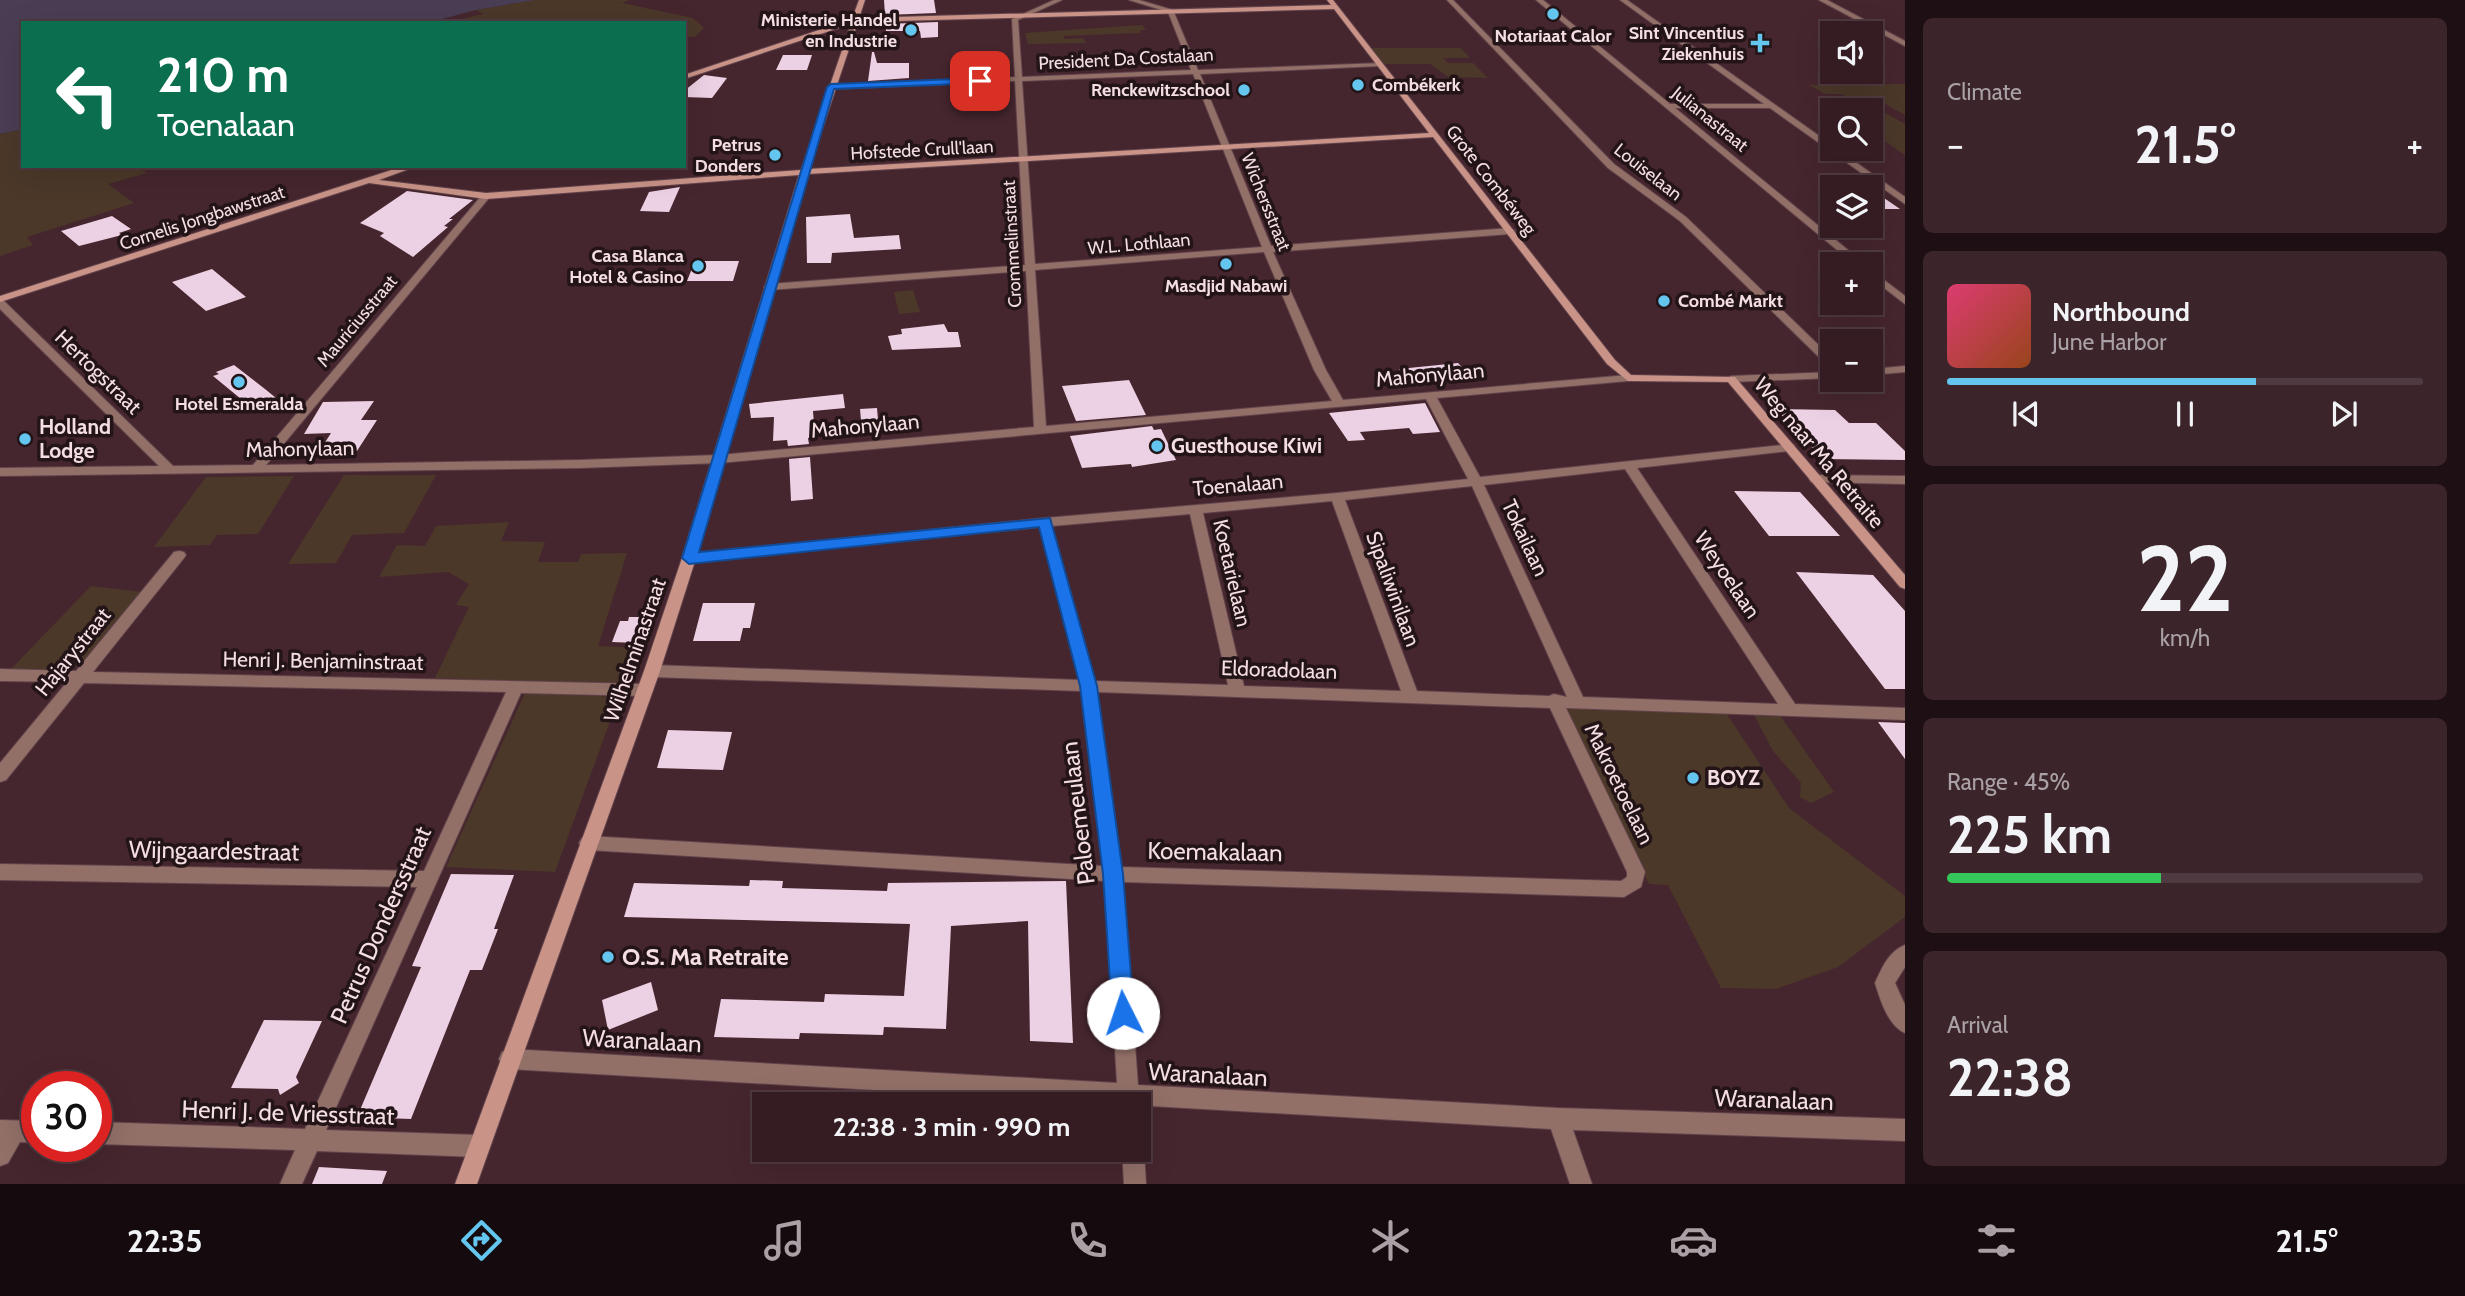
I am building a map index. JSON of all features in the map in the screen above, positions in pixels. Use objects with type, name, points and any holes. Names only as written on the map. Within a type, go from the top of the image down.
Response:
[{"type":"street","name":"Wilhelminastraat","points":[[466,1184],[509,1059],[652,671],[719,459],[831,87],[843,38],[856,20],[862,0]]},
{"type":"street","points":[[1017,16],[1059,0]]},
{"type":"street","points":[[1132,0],[1171,11]]},
{"type":"street","name":"Louiselaan","points":[[1450,0],[1611,166],[1683,219],[1820,352]]},
{"type":"street","name":"Julianastraat","points":[[1539,0],[1845,252]]},
{"type":"street","points":[[1623,0],[1905,201]]},
{"type":"street","points":[[1822,0],[1905,44]]},
{"type":"street","points":[[686,76],[856,20],[1171,11],[1333,3]]},
{"type":"street","name":"Grote Combéweg","points":[[1333,3],[1611,362],[1628,377]]},
{"type":"street","name":"Wichersstraat","points":[[1171,11],[1267,250],[1320,370],[1338,402]]},
{"type":"street","name":"Crommelinstraat","points":[[1017,16],[1015,19],[1021,79],[1028,268],[1040,429]]},
{"type":"street","points":[[826,32],[843,38]]},
{"type":"street","points":[[807,38],[843,38]]},
{"type":"street","name":"President Da Costalaan","points":[[831,87],[1380,64]]},
{"type":"street","points":[[1668,106],[1773,106]]},
{"type":"street","name":"Hofstede Crull'laan","points":[[371,180],[486,196],[804,173],[1435,135]]},
{"type":"street","name":"Cornelis Jongbawstraat","points":[[0,301],[407,168]]},
{"type":"street","name":"Mauriciusstraat","points":[[256,469],[486,196]]},
{"type":"street","name":"W.L. Lothlaan","points":[[769,287],[1510,231]]},
{"type":"street","points":[[1883,283],[1905,301]]},
{"type":"street","name":"Hertogstraat","points":[[0,301],[169,469]]},
{"type":"street","points":[[1883,371],[1905,369]]},
{"type":"street","points":[[1731,379],[1820,375]]},
{"type":"street","name":"Mahonylaan","points":[[0,472],[719,459],[1628,377],[1731,379]]},
{"type":"street","name":"Weg naar Ma Retraite","points":[[1731,379],[1905,584]]},
{"type":"street","name":"Tokailaan","points":[[1429,395],[1476,481],[1577,701]]},
{"type":"street","name":"Toenalaan","points":[[689,558],[1045,522],[1337,497],[1789,447]]},
{"type":"street","name":"Weyoelaan","points":[[1629,465],[1789,708]]},
{"type":"street","points":[[1815,479],[1905,480]]},
{"type":"street","name":"Sipaliwinilaan","points":[[1337,497],[1410,697]]},
{"type":"street","name":"Koetarielaan","points":[[1195,508],[1237,689]]},
{"type":"street","name":"Paloemeulaan","points":[[1045,522],[1088,686],[1113,874],[1128,1092]]},
{"type":"street","name":"Hajarystraat","points":[[0,775],[178,555]]},
{"type":"street","name":"Eldoradolaan","points":[[652,671],[1905,714]]},
{"type":"street","name":"Henri J. Benjaminstraat","points":[[0,675],[644,690]]},
{"type":"street","name":"Petrus Dondersstraat","points":[[292,1184],[516,687]]},
{"type":"street","name":"Makroetoelaan","points":[[1554,701],[1636,872],[1635,881],[1630,886]]},
{"type":"street","name":"Koemakalaan","points":[[588,843],[1113,874],[1624,889],[1630,886]]},
{"type":"street","name":"Wijngaardestraat","points":[[0,872],[428,878]]},
{"type":"street","points":[[1905,954],[1892,966],[1885,983],[1890,999],[1905,1023]]},
{"type":"street","name":"Waranalaan","points":[[509,1059],[1008,1092]]},
{"type":"street","name":"Waranalaan","points":[[1151,1101],[1558,1119],[1905,1130]]},
{"type":"street","points":[[1558,1119],[1581,1184]]},
{"type":"street","points":[[0,1155],[7,1131]]},
{"type":"street","name":"Henri J. de Vriesstraat","points":[[112,1133],[479,1146]]},
{"type":"street","points":[[1134,1162],[1135,1184]]},
{"type":"shaded area","points":[[0,0],[535,0],[476,10],[435,21],[21,21],[21,129],[0,134]]},
{"type":"shaded area","points":[[535,0],[629,0],[622,3],[693,18],[704,28],[695,37],[686,37],[686,21],[453,21],[483,14],[476,10]]},
{"type":"shaded area","points":[[1142,25],[1146,30],[1140,30],[1141,33],[1063,36],[1065,39],[1083,38],[1086,43],[1028,44],[1025,33]]},
{"type":"shaded area","points":[[1371,48],[1461,48],[1470,58],[1443,58],[1448,63],[1473,63],[1488,78],[1448,77],[1430,64],[1384,64]]},
{"type":"shaded area","points":[[1905,84],[1905,115],[1883,103],[1883,98],[1848,98],[1841,94],[1825,94],[1809,85]]},
{"type":"shaded area","points":[[1883,112],[1905,124],[1905,155],[1883,140]]},
{"type":"shaded area","points":[[21,129],[21,168],[138,168],[147,173],[108,184],[134,203],[27,237],[33,245],[0,256],[0,134]]},
{"type":"shaded area","points":[[913,290],[920,312],[899,314],[894,292]]},
{"type":"shaded area","points":[[344,475],[436,475],[404,533],[352,535],[336,563],[288,564]]},
{"type":"shaded area","points":[[294,476],[258,534],[217,535],[210,545],[154,547],[206,477]]},
{"type":"shaded area","points":[[509,522],[501,541],[545,542],[538,562],[578,562],[581,554],[627,553],[598,646],[642,648],[629,679],[606,684],[435,678],[469,607],[456,605],[469,584],[448,572],[379,577],[397,545],[425,546],[436,526]]},
{"type":"shaded area","points":[[91,586],[143,592],[84,663],[57,671],[11,669]]},
{"type":"shaded area","points":[[525,693],[619,697],[555,872],[446,867]]},
{"type":"shaded area","points":[[1576,706],[1726,713],[1789,808],[1905,896],[1905,917],[1838,967],[1776,989],[1721,988],[1668,885],[1649,884],[1568,715],[1569,709]]},
{"type":"shaded area","points":[[1753,713],[1779,714],[1834,792],[1811,803],[1800,797],[1801,783],[1773,751]]},
{"type":"building","points":[[884,0],[934,0],[936,13],[885,15]]},
{"type":"building","name":"Ministerie Handel en Industrie","points":[[938,22],[938,37],[921,38],[920,31],[886,31],[886,24]]},
{"type":"building","points":[[872,52],[877,63],[909,63],[909,78],[868,81]]},
{"type":"building","points":[[783,55],[812,55],[807,70],[776,70]]},
{"type":"building","points":[[704,75],[727,78],[712,98],[686,97],[686,89]]},
{"type":"building","points":[[680,187],[669,212],[640,211],[649,192]]},
{"type":"building","points":[[407,191],[473,200],[449,219],[453,219],[444,226],[448,227],[413,257],[380,236],[384,233],[360,223]]},
{"type":"building","points":[[1883,197],[1900,209],[1883,209]]},
{"type":"building","points":[[850,214],[854,238],[899,235],[901,249],[832,253],[831,263],[807,263],[806,217]]},
{"type":"building","points":[[112,216],[131,229],[119,233],[122,235],[79,246],[61,231]]},
{"type":"building","points":[[695,261],[739,261],[733,281],[687,281]]},
{"type":"building","points":[[212,269],[246,297],[206,311],[172,282]]},
{"type":"building","points":[[944,324],[948,332],[958,332],[961,347],[892,350],[888,336],[902,334],[901,329]]},
{"type":"building","points":[[1458,363],[1472,378],[1412,384],[1399,369]]},
{"type":"building","name":"Hotel Esmeralda","points":[[234,365],[276,398],[252,408],[213,376],[219,374],[216,372]]},
{"type":"building","points":[[1129,380],[1146,415],[1076,421],[1062,386]]},
{"type":"building","points":[[843,394],[845,408],[813,411],[815,438],[808,438],[809,444],[788,446],[787,440],[773,441],[774,417],[751,418],[749,404]]},
{"type":"building","points":[[374,401],[361,420],[377,420],[357,451],[319,452],[331,433],[304,434],[323,402]]},
{"type":"building","points":[[1425,403],[1440,432],[1413,434],[1409,428],[1360,432],[1365,440],[1348,441],[1329,413]]},
{"type":"building","points":[[877,408],[879,431],[862,432],[860,409]]},
{"type":"building","points":[[1776,409],[1835,410],[1849,423],[1876,423],[1905,451],[1905,460],[1823,459]]},
{"type":"building","points":[[1152,426],[1154,430],[1161,429],[1176,460],[1132,467],[1131,464],[1082,468],[1070,436]]},
{"type":"building","points":[[810,457],[813,499],[791,501],[789,459]]},
{"type":"building","points":[[1734,491],[1800,492],[1840,536],[1769,536]]},
{"type":"building","points":[[1796,572],[1873,575],[1905,611],[1905,689],[1885,689]]},
{"type":"building","points":[[703,603],[755,603],[750,628],[743,628],[740,641],[693,641]]},
{"type":"building","points":[[629,617],[646,617],[637,643],[612,642],[620,621],[628,621]]},
{"type":"building","points":[[1878,722],[1905,723],[1905,759]]},
{"type":"building","points":[[668,730],[732,732],[723,770],[657,768]]},
{"type":"building","points":[[451,874],[514,875],[494,929],[498,929],[482,970],[470,970],[411,1119],[357,1117],[421,967],[412,966]]},
{"type":"building","points":[[750,880],[783,881],[782,888],[887,891],[888,883],[1066,881],[1073,1043],[1030,1041],[1028,921],[951,926],[946,1029],[884,1027],[883,1035],[800,1033],[799,1039],[714,1037],[721,999],[824,1002],[825,994],[904,996],[910,924],[624,917],[634,883],[749,886]]},
{"type":"building","points":[[651,982],[658,1010],[608,1030],[602,1000]]},
{"type":"building","points":[[264,1020],[322,1021],[296,1077],[299,1083],[280,1095],[278,1089],[231,1088]]},
{"type":"building","points":[[319,1167],[387,1171],[382,1184],[312,1184]]},
{"type":"place","name":"Notariaat Calor","points":[[1553,14]]},
{"type":"place","name":"Ministerie Handel en Industrie","points":[[911,30]]},
{"type":"place","name":"Sint Vincentius Ziekenhuis","points":[[1760,43]]},
{"type":"place","name":"Combékerk","points":[[1358,85]]},
{"type":"place","name":"Renckewitzschool","points":[[1244,90]]},
{"type":"place","name":"Petrus Donders","points":[[775,155]]},
{"type":"place","name":"Masdjid Nabawi","points":[[1226,264]]},
{"type":"place","name":"Casa Blanca Hotel & Casino","points":[[698,266]]},
{"type":"place","name":"Combé Markt","points":[[1664,301]]},
{"type":"place","name":"Hotel Esmeralda","points":[[239,382]]},
{"type":"place","name":"Holland Lodge","points":[[25,439]]},
{"type":"place","name":"Guesthouse Kiwi","points":[[1157,446]]},
{"type":"place","name":"BOYZ","points":[[1693,778]]},
{"type":"place","name":"O.S. Ma Retraite","points":[[608,957]]},
{"type":"route","points":[[980,81],[831,87],[689,558],[1045,522],[1088,686],[1113,874],[1123,1013]]}]
